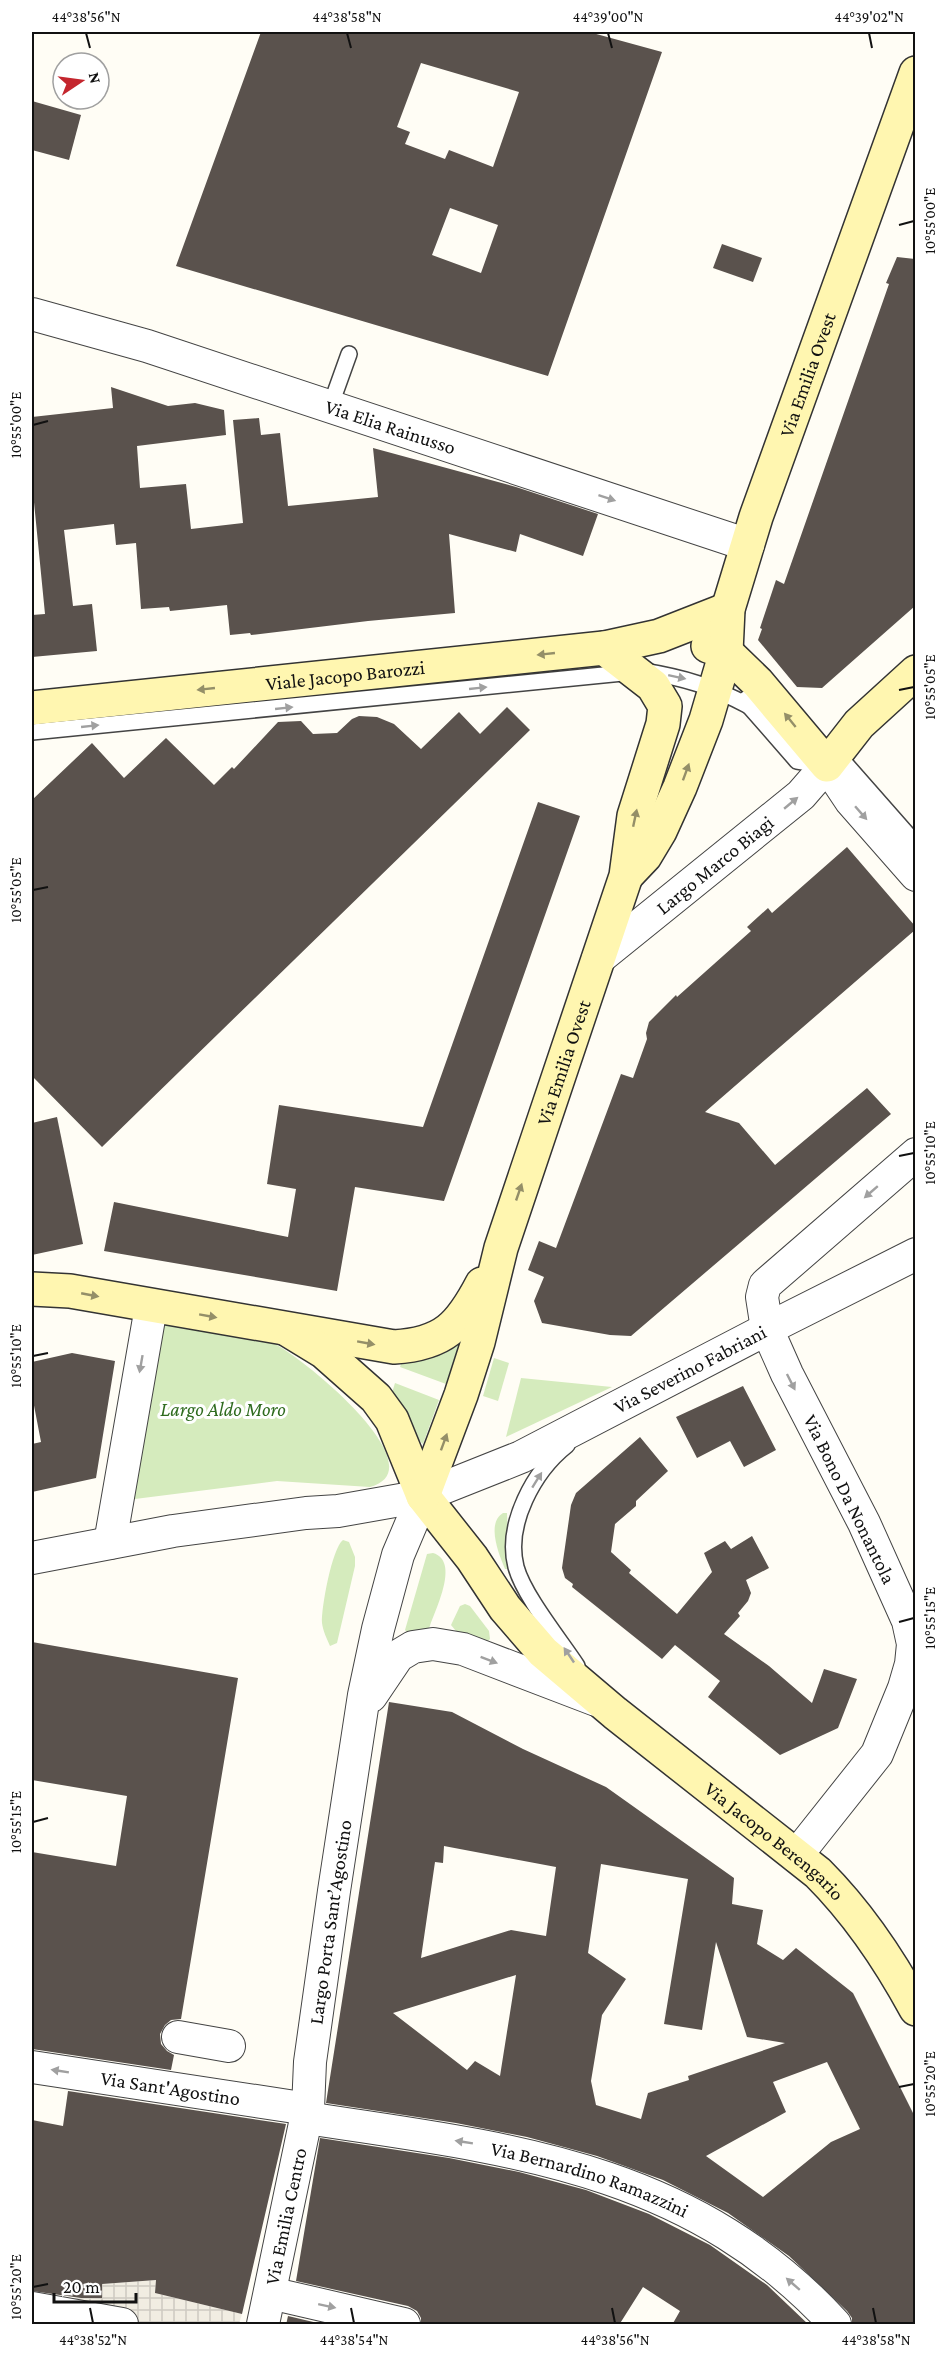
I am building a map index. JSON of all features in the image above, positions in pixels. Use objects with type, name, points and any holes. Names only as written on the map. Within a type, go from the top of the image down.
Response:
[{"type":"street","name":"Via Emilia Ovest","points":[[626,876],[645,856],[660,831],[680,787],[716,689],[726,652],[728,609],[747,545],[915,73]]},
{"type":"street","name":"Via Elia Rainusso","points":[[32,314],[147,346],[747,545]]},
{"type":"street","points":[[659,636],[728,609]]},
{"type":"street","points":[[659,636],[688,640],[726,652],[831,759],[851,801],[915,875]]},
{"type":"street","name":"Viale Jacopo Barozzi","points":[[32,708],[604,648],[659,636]]},
{"type":"street","name":"Via Emilia Ovest","points":[[501,1248],[626,876],[634,816],[663,724],[665,706],[653,686],[604,648]]},
{"type":"street","points":[[831,759],[859,724],[915,672]]},
{"type":"street","name":"Largo Marco Biagi","points":[[598,959],[714,868],[801,795],[831,759]]},
{"type":"street","name":"Via Severino Fabriani","points":[[423,1496],[521,1457],[767,1329],[762,1297],[765,1285],[915,1154]]},
{"type":"street","points":[[32,1289],[70,1291],[288,1330],[394,1347],[408,1346],[433,1340],[453,1328],[468,1311],[501,1248]]},
{"type":"street","points":[[423,1496],[461,1395],[478,1342],[501,1248]]},
{"type":"street","points":[[767,1329],[915,1254]]},
{"type":"street","points":[[110,1543],[151,1306]]},
{"type":"street","name":"Via Bono Da Nonantola","points":[[767,1329],[787,1374],[864,1523],[912,1632],[911,1664],[896,1709],[877,1754],[795,1856]]},
{"type":"street","points":[[288,1330],[324,1352],[376,1398],[392,1420],[423,1496]]},
{"type":"street","points":[[32,1558],[173,1531],[306,1513],[338,1511],[423,1496]]},
{"type":"street","name":"Via Jacopo Berengario","points":[[423,1496],[472,1558],[523,1630],[564,1671],[818,1873],[847,1902],[889,1962],[915,2009]]},
{"type":"street","name":"Largo Porta Sant’Agostino","points":[[307,2114],[310,2062],[357,1736],[378,1629],[398,1555],[423,1496]]},
{"type":"street","name":"Largo Porta Sant’Agostino","points":[[357,1736],[371,1696],[398,1656],[412,1647],[428,1644],[444,1644],[463,1649],[603,1703]]},
{"type":"street","points":[[178,2037],[230,2046]]},
{"type":"street","name":"Via Sant'Agostino","points":[[32,2067],[260,2102],[307,2114]]},
{"type":"street","name":"Via Emilia Centro","points":[[263,2325],[307,2114]]},
{"type":"street","name":"Via Bernardino Ramazzini","points":[[307,2114],[478,2144],[547,2160],[626,2184],[695,2215],[752,2251],[794,2285],[835,2325]]},
{"type":"street","points":[[270,2294],[404,2325]]},
{"type":"street","points":[[33,2308],[122,2325]]},
{"type":"lane","points":[[330,407],[349,354]]},
{"type":"lane","points":[[726,652],[749,706],[797,761],[831,759],[915,844]]},
{"type":"lane","points":[[32,732],[643,671],[682,677],[716,689],[749,706]]},
{"type":"lane","name":"Via Jacopo Berengario","points":[[603,1703],[524,1585],[516,1567],[514,1545],[522,1507],[543,1470],[560,1450],[613,1410]]},
{"type":"green space","name":"Largo Aldo Moro","points":[[159,1313],[271,1342],[286,1351],[333,1388],[357,1411],[377,1436],[388,1458],[387,1476],[370,1487],[277,1481],[127,1500]]},
{"type":"green space","points":[[468,1331],[446,1384],[400,1367],[402,1361],[431,1358]]},
{"type":"green space","points":[[494,1358],[509,1363],[498,1401],[483,1396]]},
{"type":"green space","points":[[521,1378],[612,1387],[506,1437]]},
{"type":"green space","points":[[395,1383],[439,1400],[423,1444],[392,1393]]},
{"type":"green space","points":[[503,1513],[507,1513],[509,1569],[505,1569],[495,1540],[495,1524]]},
{"type":"green space","points":[[343,1540],[349,1542],[355,1557],[355,1566],[337,1643],[330,1646],[322,1623],[323,1605],[331,1566]]},
{"type":"green space","points":[[433,1553],[441,1558],[445,1565],[441,1597],[427,1630],[409,1635],[405,1630],[427,1554]]},
{"type":"green space","points":[[465,1604],[470,1606],[489,1631],[490,1639],[487,1642],[456,1631],[451,1625],[460,1606]]},
{"type":"shaded area","points":[[156,2280],[155,2293],[242,2314],[239,2324],[63,2324],[36,2299],[101,2298],[102,2284]]},
{"type":"building","points":[[261,32],[589,32],[662,52],[548,376],[176,266]],"holes":[[[421,63],[519,92],[493,167],[449,150],[445,159],[405,144],[410,132],[397,127]],[[450,208],[498,225],[481,273],[432,255]]]},
{"type":"building","points":[[32,101],[51,106],[51,111],[67,111],[81,115],[69,160],[32,150]]},
{"type":"building","points":[[722,244],[762,258],[753,282],[713,268]]},
{"type":"building","points":[[897,257],[915,259],[915,606],[822,688],[797,687],[758,640],[762,629],[760,628],[776,580],[784,584],[889,284],[886,283]]},
{"type":"building","points":[[111,387],[168,406],[195,403],[224,410],[226,435],[137,446],[140,488],[186,484],[191,529],[243,523],[233,420],[259,418],[261,435],[280,433],[288,506],[378,497],[373,448],[516,487],[598,514],[583,556],[520,534],[516,552],[449,534],[455,613],[251,635],[250,633],[230,635],[227,605],[170,611],[169,607],[141,609],[136,543],[116,545],[114,524],[64,530],[73,606],[92,604],[97,651],[32,657],[32,615],[45,614],[32,482],[32,417],[113,408]]},
{"type":"building","points":[[507,707],[530,730],[102,1147],[32,1076],[32,800],[92,743],[124,778],[166,738],[214,785],[232,767],[234,769],[278,722],[301,721],[313,734],[337,733],[352,719],[359,716],[377,717],[394,724],[421,749],[459,712],[480,734]]},
{"type":"building","points":[[538,802],[580,816],[444,1201],[355,1187],[337,1291],[104,1251],[114,1202],[288,1237],[296,1189],[267,1184],[279,1105],[423,1127]]},
{"type":"building","points":[[847,847],[915,926],[915,930],[705,1112],[739,1123],[775,1165],[867,1088],[891,1114],[631,1336],[610,1335],[542,1323],[534,1301],[544,1277],[528,1270],[539,1241],[556,1248],[621,1074],[633,1078],[647,1039],[649,1022],[676,995],[677,997],[751,931],[747,927],[768,908],[772,913]]},
{"type":"building","points":[[57,1117],[83,1244],[32,1255],[32,1123]]},
{"type":"building","points":[[72,1353],[115,1361],[96,1478],[32,1492],[32,1444],[41,1442],[32,1395],[32,1362]]},
{"type":"building","points":[[743,1386],[776,1450],[744,1467],[730,1441],[697,1458],[676,1417]]},
{"type":"building","points":[[640,1437],[668,1471],[636,1501],[636,1506],[615,1524],[611,1552],[631,1570],[629,1573],[677,1614],[712,1572],[704,1553],[725,1541],[731,1549],[752,1536],[769,1568],[746,1580],[751,1593],[748,1601],[738,1613],[740,1616],[724,1634],[769,1666],[812,1703],[824,1669],[857,1679],[838,1728],[780,1755],[708,1697],[720,1681],[675,1645],[662,1659],[572,1587],[573,1584],[565,1578],[562,1568],[571,1505],[576,1493]]},
{"type":"building","points":[[32,1642],[238,1678],[181,2019],[171,2020],[160,2034],[161,2044],[174,2055],[171,2070],[32,2049],[32,1852],[116,1866],[127,1796],[32,1780]]},
{"type":"building","points":[[389,1702],[452,1712],[523,1749],[606,1787],[734,1878],[732,1904],[763,1910],[757,1944],[783,1960],[796,1948],[853,1993],[915,2117],[915,2325],[852,2325],[852,2318],[847,2311],[789,2256],[728,2213],[663,2180],[597,2156],[527,2137],[456,2123],[326,2103]],"holes":[[[444,1846],[556,1867],[546,1936],[511,1930],[421,1958],[435,1862],[443,1863]],[[601,1864],[688,1879],[664,2024],[702,2030],[716,1942],[747,2037],[785,2043],[688,2076],[689,2080],[648,2093],[641,2119],[596,2105],[591,2081],[602,2015],[626,1979],[588,1953]],[[516,1975],[500,2076],[475,2061],[467,2070],[393,2013]],[[827,2062],[860,2129],[831,2142],[763,2197],[706,2156],[786,2112],[773,2082]]]},
{"type":"building","points":[[68,2091],[286,2124],[242,2314],[155,2293],[156,2280],[102,2284],[102,2298],[81,2298],[32,2291],[32,2120],[63,2126]]},
{"type":"building","points":[[320,2138],[449,2158],[519,2172],[586,2190],[649,2214],[710,2245],[767,2285],[809,2325],[672,2325],[680,2311],[643,2287],[619,2325],[421,2325],[421,2318],[417,2311],[408,2306],[296,2281]]},
{"type":"building","points":[[288,2316],[326,2325],[286,2325]]}]
